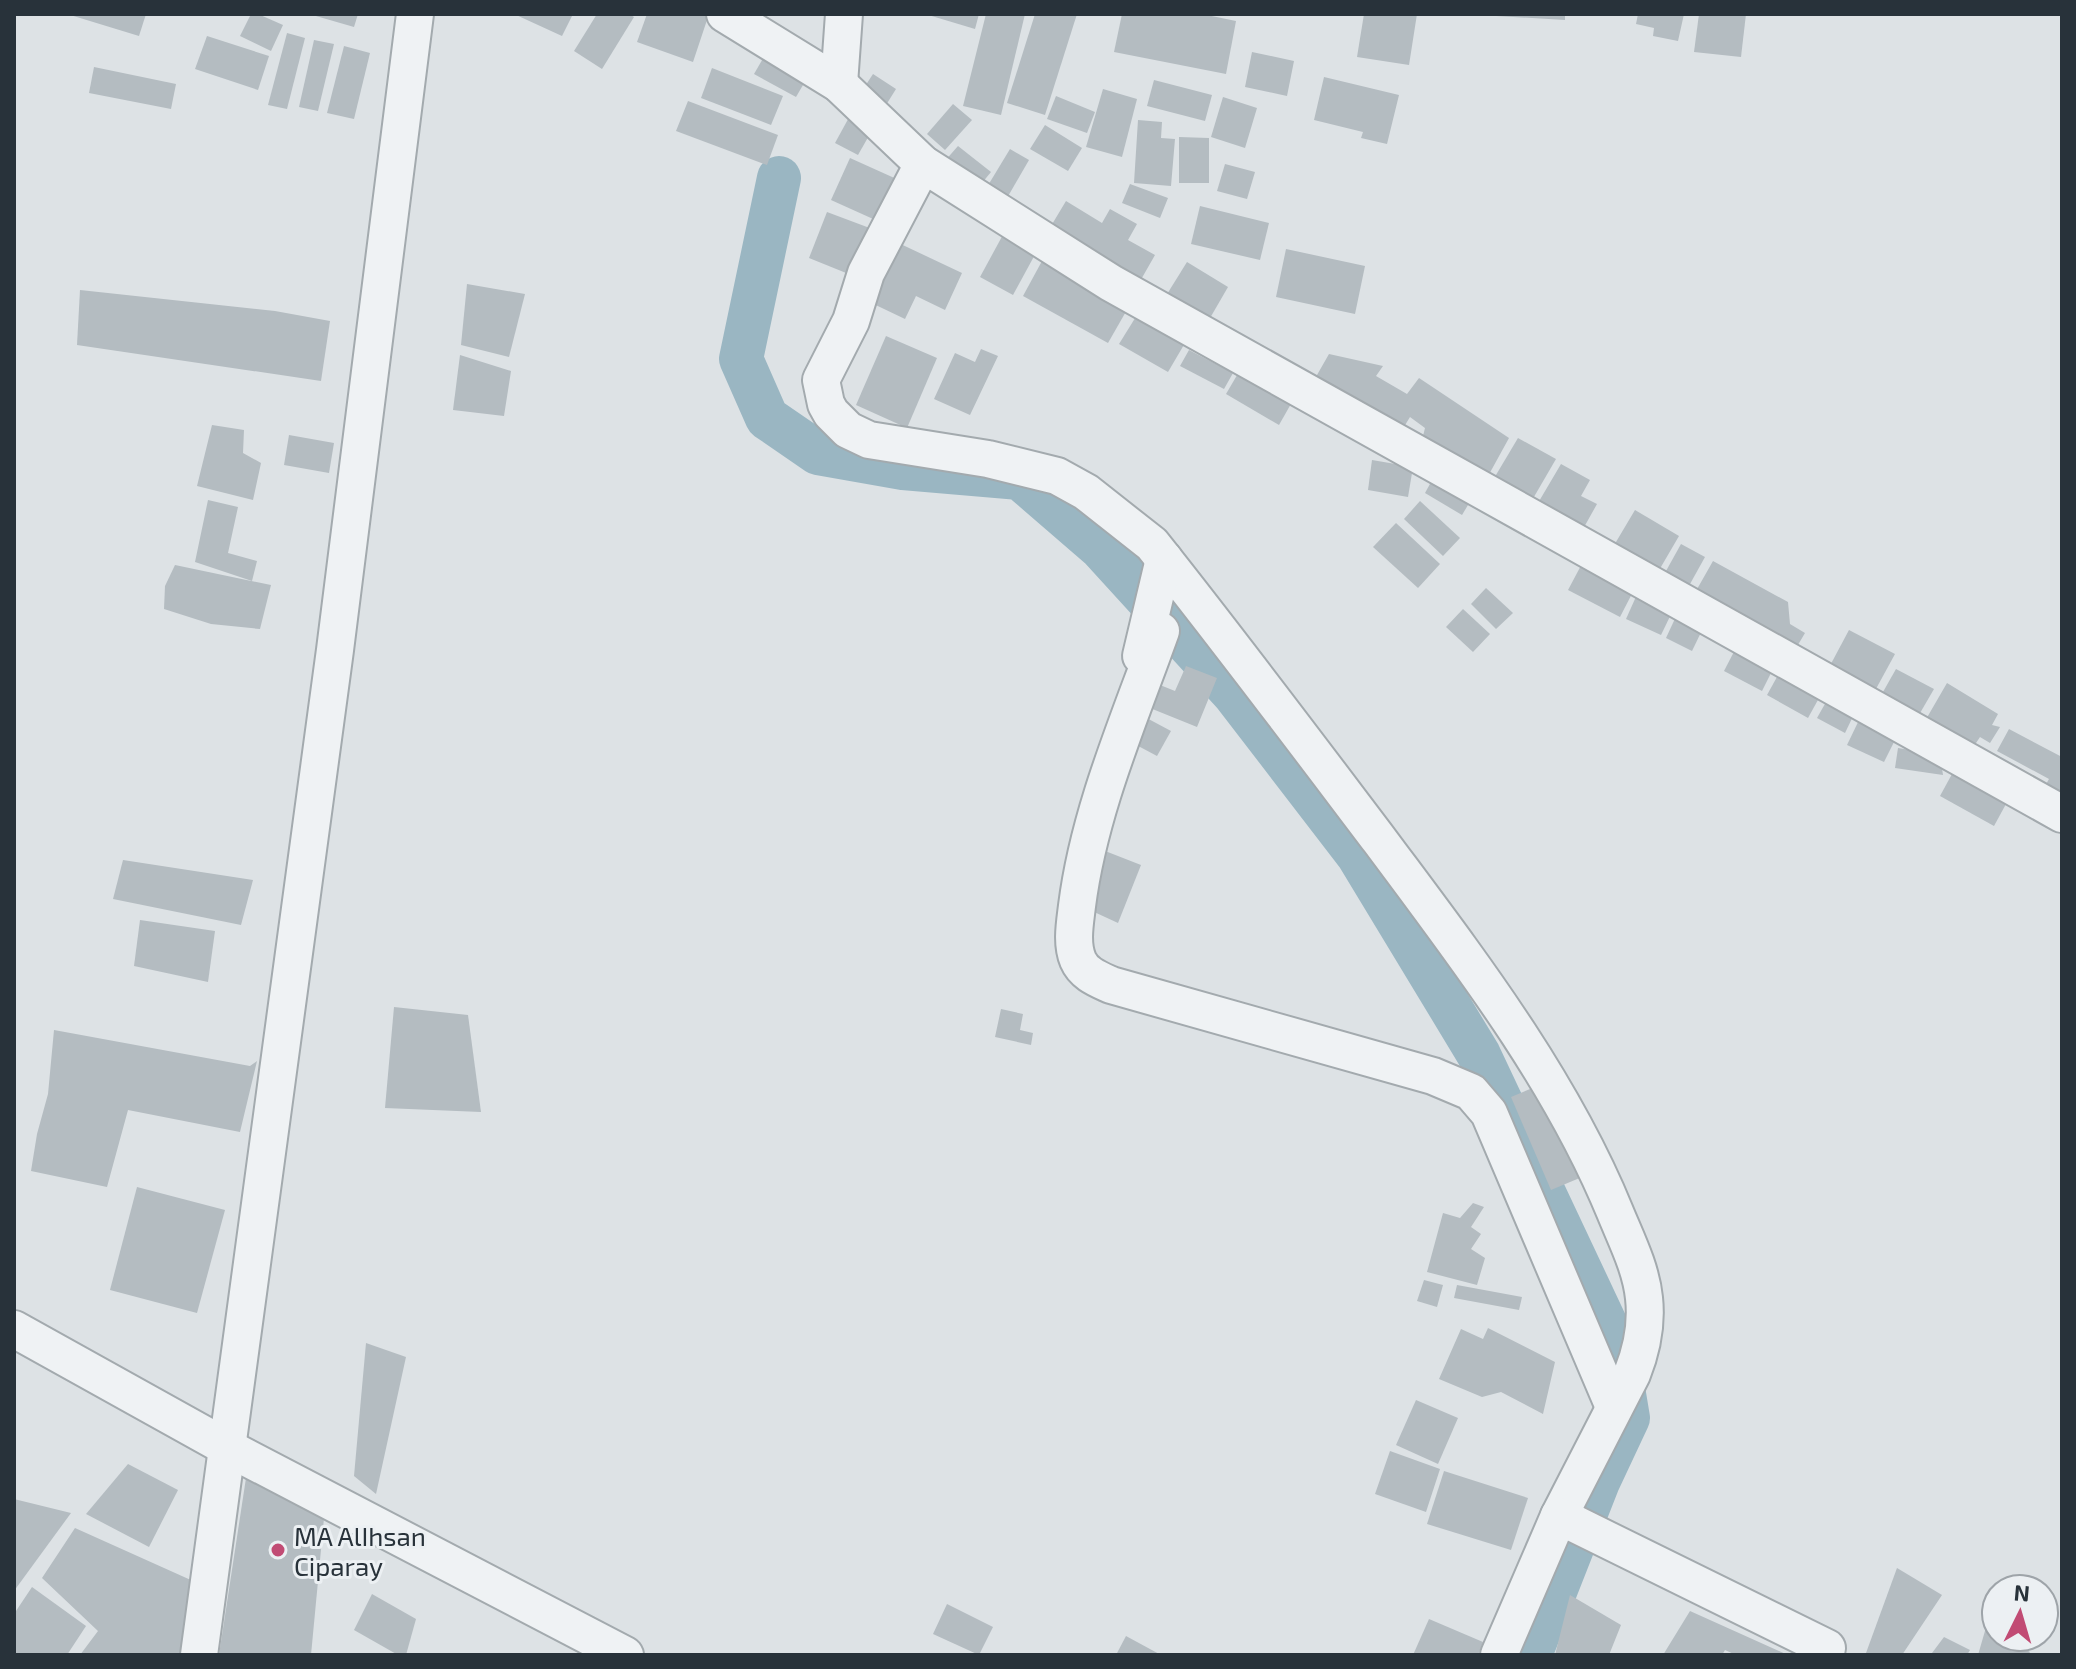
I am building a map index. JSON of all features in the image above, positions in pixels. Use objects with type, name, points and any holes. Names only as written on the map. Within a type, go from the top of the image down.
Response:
[{"type":"street","points":[[199,1655],[335,650],[415,14]]},
{"type":"street","points":[[725,14],[839,84],[923,164],[1111,283],[2062,814]]},
{"type":"street","points":[[839,84],[844,14]]},
{"type":"street","points":[[923,164],[866,273],[851,321],[821,380],[831,413],[848,430],[869,440],[988,459],[1057,476],[1086,492],[1152,544],[1461,950],[1564,1104],[1602,1180],[1632,1252],[1644,1295],[1646,1326],[1641,1351],[1622,1392],[1575,1524],[1499,1655]]},
{"type":"street","points":[[1164,559],[1133,688],[1161,631],[1086,848],[1074,924],[1079,964],[1091,976],[1111,985],[1433,1076],[1471,1092],[1489,1113],[1622,1392]]},
{"type":"street","points":[[14,1329],[228,1448],[625,1655]]},
{"type":"street","points":[[1575,1524],[1827,1648]]},
{"type":"building","points":[[67,14],[146,14],[139,36]]},
{"type":"building","points":[[251,14],[283,25],[271,51],[240,36]]},
{"type":"building","points":[[309,14],[358,14],[354,27]]},
{"type":"building","points":[[514,14],[573,14],[562,36]]},
{"type":"building","points":[[597,14],[629,14],[634,17],[602,69],[574,51]]},
{"type":"building","points":[[647,14],[709,14],[693,62],[637,42]]},
{"type":"building","points":[[925,14],[979,14],[975,29]]},
{"type":"building","points":[[986,14],[1025,14],[1001,115],[963,106]]},
{"type":"building","points":[[1035,14],[1077,14],[1045,115],[1007,103]]},
{"type":"building","points":[[1122,14],[1202,14],[1236,21],[1226,74],[1114,52]]},
{"type":"building","points":[[1364,14],[1417,14],[1409,65],[1357,57]]},
{"type":"building","points":[[1565,14],[1565,20],[1496,16]]},
{"type":"building","points":[[1638,14],[1684,14],[1678,41],[1653,36],[1654,28],[1636,24]]},
{"type":"building","points":[[1699,14],[1746,14],[1741,57],[1694,52]]},
{"type":"building","points":[[287,33],[305,38],[287,109],[268,105]]},
{"type":"building","points":[[207,36],[269,56],[258,90],[195,69]]},
{"type":"building","points":[[314,40],[334,44],[318,111],[299,107]]},
{"type":"building","points":[[344,46],[370,53],[354,119],[327,113]]},
{"type":"building","points":[[768,50],[810,73],[796,97],[754,74]]},
{"type":"building","points":[[1252,52],[1294,61],[1287,96],[1245,87]]},
{"type":"building","points":[[94,67],[176,84],[171,109],[89,93]]},
{"type":"building","points":[[712,68],[783,96],[771,125],[701,98]]},
{"type":"building","points":[[873,74],[896,89],[881,113],[858,97]]},
{"type":"building","points":[[1324,77],[1399,95],[1387,144],[1361,138],[1363,132],[1314,120]]},
{"type":"building","points":[[1154,80],[1212,95],[1205,121],[1147,106]]},
{"type":"building","points":[[1103,89],[1137,99],[1122,157],[1086,147]]},
{"type":"building","points":[[1056,96],[1095,112],[1087,133],[1047,119]]},
{"type":"building","points":[[1223,97],[1257,108],[1245,148],[1211,137]]},
{"type":"building","points":[[688,101],[778,135],[767,165],[676,131]]},
{"type":"building","points":[[953,104],[972,120],[945,150],[927,134]]},
{"type":"building","points":[[852,112],[875,125],[858,155],[835,143]]},
{"type":"building","points":[[1138,120],[1162,122],[1161,138],[1175,139],[1171,186],[1134,183]]},
{"type":"building","points":[[1045,125],[1082,148],[1068,171],[1030,149]]},
{"type":"building","points":[[1179,137],[1209,138],[1209,183],[1179,183]]},
{"type":"building","points":[[958,146],[991,172],[977,189],[944,162]]},
{"type":"building","points":[[1010,149],[1029,160],[1007,198],[987,187]]},
{"type":"building","points":[[850,158],[901,181],[882,223],[831,200]]},
{"type":"building","points":[[1225,164],[1255,172],[1247,199],[1217,191]]},
{"type":"building","points":[[1130,184],[1168,198],[1160,218],[1122,203]]},
{"type":"building","points":[[1066,201],[1102,223],[1110,209],[1137,224],[1128,240],[1155,255],[1139,283],[1048,231]]},
{"type":"building","points":[[1200,206],[1269,223],[1260,260],[1191,244]]},
{"type":"building","points":[[827,212],[875,230],[856,277],[809,258]]},
{"type":"building","points":[[1005,231],[1038,249],[1013,295],[980,277]]},
{"type":"building","points":[[890,239],[962,273],[945,310],[916,296],[905,319],[861,298]]},
{"type":"building","points":[[1286,249],[1365,266],[1355,314],[1276,297]]},
{"type":"building","points":[[1042,261],[1128,308],[1108,343],[1023,296]]},
{"type":"building","points":[[1187,262],[1228,287],[1206,325],[1164,299]]},
{"type":"building","points":[[467,284],[525,294],[509,357],[461,345]]},
{"type":"building","points":[[80,290],[275,311],[330,321],[321,381],[77,345]]},
{"type":"building","points":[[1137,315],[1185,343],[1168,372],[1119,344]]},
{"type":"building","points":[[886,336],[937,358],[907,428],[856,405]]},
{"type":"building","points":[[981,349],[998,356],[970,415],[934,399],[955,353],[975,362]]},
{"type":"building","points":[[1189,350],[1233,373],[1224,389],[1180,366]]},
{"type":"building","points":[[1329,354],[1383,366],[1376,376],[1407,394],[1419,378],[1509,438],[1487,478],[1422,440],[1425,428],[1410,417],[1399,435],[1313,382]]},
{"type":"building","points":[[460,355],[511,371],[504,416],[453,410]]},
{"type":"building","points":[[1243,365],[1296,395],[1279,425],[1226,394]]},
{"type":"building","points":[[212,425],[244,430],[243,453],[261,463],[253,500],[197,486]]},
{"type":"building","points":[[289,435],[334,443],[329,473],[284,465]]},
{"type":"building","points":[[1518,438],[1556,459],[1531,502],[1493,480]]},
{"type":"building","points":[[1372,460],[1413,467],[1408,497],[1368,490]]},
{"type":"building","points":[[1561,464],[1590,480],[1581,496],[1597,504],[1583,529],[1538,503]]},
{"type":"building","points":[[1436,473],[1474,495],[1462,515],[1425,493]]},
{"type":"building","points":[[208,500],[238,507],[228,553],[257,561],[252,581],[195,562]]},
{"type":"building","points":[[1420,501],[1460,538],[1443,556],[1404,519]]},
{"type":"building","points":[[1635,510],[1679,536],[1658,572],[1613,547]]},
{"type":"building","points":[[1396,523],[1440,564],[1418,588],[1373,547]]},
{"type":"building","points":[[1681,544],[1705,557],[1685,593],[1661,580]]},
{"type":"building","points":[[1585,558],[1637,584],[1620,617],[1568,590]]},
{"type":"building","points":[[1713,561],[1788,602],[1790,624],[1805,633],[1792,655],[1692,598]]},
{"type":"building","points":[[175,565],[271,585],[260,629],[211,624],[164,609],[165,586]]},
{"type":"building","points":[[1486,588],[1513,613],[1496,629],[1471,604]]},
{"type":"building","points":[[1639,590],[1675,606],[1661,635],[1626,619]]},
{"type":"building","points":[[1463,609],[1490,634],[1473,652],[1446,627]]},
{"type":"building","points":[[1679,610],[1706,622],[1692,651],[1666,638]]},
{"type":"building","points":[[1849,630],[1895,654],[1871,698],[1825,675]]},
{"type":"building","points":[[1738,644],[1776,663],[1762,691],[1724,671]]},
{"type":"building","points":[[1186,666],[1217,678],[1197,727],[1145,706],[1155,683],[1175,691]]},
{"type":"building","points":[[1783,666],[1824,689],[1808,718],[1767,695]]},
{"type":"building","points":[[1896,669],[1934,689],[1916,720],[1879,699]]},
{"type":"building","points":[[1947,683],[1998,714],[1992,725],[2000,727],[1990,743],[1980,737],[1972,749],[1925,721]]},
{"type":"building","points":[[1830,695],[1857,708],[1845,733],[1817,718]]},
{"type":"building","points":[[1141,715],[1171,731],[1157,756],[1127,740]]},
{"type":"building","points":[[1861,716],[1898,734],[1884,762],[1847,745]]},
{"type":"building","points":[[2009,729],[2062,757],[2062,804],[2041,793],[2049,779],[1997,751]]},
{"type":"building","points":[[1898,748],[1940,755],[1943,775],[1895,768]]},
{"type":"building","points":[[1958,763],[2012,793],[1994,826],[1940,796]]},
{"type":"building","points":[[1100,849],[1141,865],[1118,923],[1079,905]]},
{"type":"building","points":[[123,860],[253,880],[241,925],[113,899]]},
{"type":"building","points":[[140,920],[215,931],[208,982],[134,966]]},
{"type":"building","points":[[394,1007],[468,1015],[481,1112],[385,1108]]},
{"type":"building","points":[[1001,1009],[1023,1014],[1020,1030],[1033,1033],[1031,1045],[995,1037]]},
{"type":"building","points":[[54,1030],[250,1066],[257,1061],[240,1132],[128,1110],[107,1187],[31,1171],[48,1094]]},
{"type":"building","points":[[1542,1084],[1582,1177],[1551,1190],[1511,1097]]},
{"type":"building","points":[[137,1187],[225,1210],[197,1313],[110,1290]]},
{"type":"building","points":[[1473,1203],[1484,1207],[1471,1227],[1481,1234],[1471,1249],[1485,1258],[1477,1285],[1427,1272],[1443,1213],[1460,1218]]},
{"type":"building","points":[[1424,1280],[1443,1285],[1437,1307],[1417,1301]]},
{"type":"building","points":[[1457,1285],[1522,1297],[1519,1310],[1454,1298]]},
{"type":"building","points":[[1488,1328],[1555,1362],[1543,1414],[1501,1392],[1482,1397],[1439,1379],[1461,1329],[1483,1339]]},
{"type":"building","points":[[366,1343],[406,1357],[376,1494],[354,1476]]},
{"type":"building","points":[[1416,1400],[1458,1418],[1438,1464],[1396,1445]]},
{"type":"building","points":[[1390,1451],[1440,1469],[1426,1512],[1375,1494]]},
{"type":"building","points":[[128,1464],[178,1490],[149,1547],[86,1514]]},
{"type":"building","points":[[1444,1471],[1528,1498],[1511,1550],[1427,1524]]},
{"type":"building","points":[[246,1478],[324,1518],[311,1655],[219,1655]]},
{"type":"building","points":[[14,1499],[71,1513],[14,1591]]},
{"type":"building","points":[[75,1528],[193,1581],[181,1655],[80,1655],[98,1631],[42,1578]]},
{"type":"building","points":[[1897,1568],[1942,1595],[1902,1655],[1871,1655],[1866,1653]]},
{"type":"building","points":[[32,1587],[86,1626],[67,1655],[14,1655],[14,1614]]},
{"type":"building","points":[[372,1594],[416,1619],[406,1655],[398,1655],[354,1630]]},
{"type":"building","points":[[1570,1595],[1621,1625],[1609,1655],[1555,1655]]},
{"type":"building","points":[[947,1604],[993,1627],[979,1655],[933,1634]]},
{"type":"building","points":[[1690,1611],[1788,1655],[1736,1655],[1725,1650],[1722,1655],[1663,1655]]},
{"type":"building","points":[[1429,1619],[1483,1642],[1478,1655],[1413,1655]]},
{"type":"building","points":[[1126,1636],[1161,1655],[1116,1655]]},
{"type":"building","points":[[1944,1637],[1970,1650],[1967,1655],[1932,1653]]},
{"type":"building","points":[[1980,1648],[1980,1653],[2029,1653],[2028,1655],[1978,1655]]},
{"type":"waterway","points":[[779,178],[741,359],[767,418],[818,453],[903,468],[1020,478],[1100,547],[1235,695],[1358,855],[1479,1055],[1616,1346],[1628,1418],[1598,1482],[1530,1655]]},
{"type":"place","name":"MA AlIhsan Ciparay","points":[[278,1550]]}]
